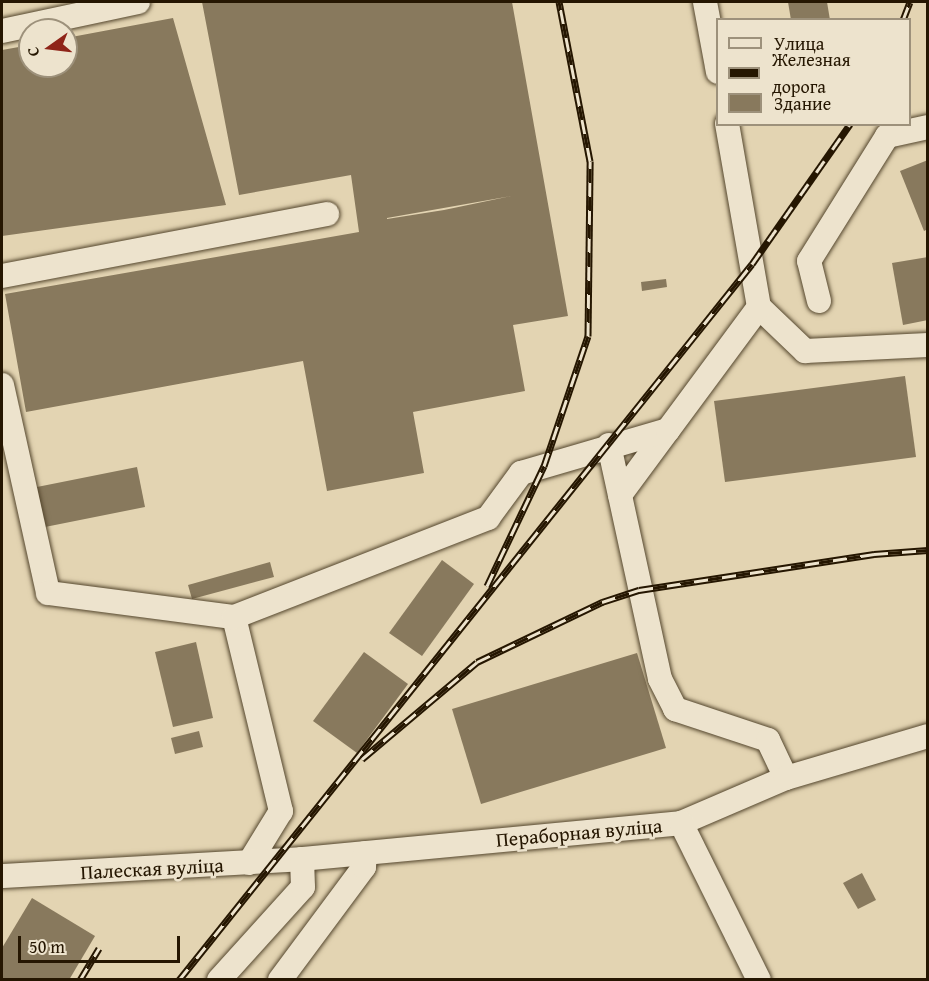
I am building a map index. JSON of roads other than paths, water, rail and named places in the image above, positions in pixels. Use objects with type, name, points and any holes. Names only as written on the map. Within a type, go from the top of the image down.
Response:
[{"type":"street","points":[[2,31],[138,2]]},
{"type":"street","points":[[705,2],[716,66]]},
{"type":"street","points":[[727,126],[759,307],[806,351],[927,345]]},
{"type":"street","points":[[819,301],[809,261],[887,136],[927,127]]},
{"type":"street","points":[[2,276],[327,214]]},
{"type":"street","points":[[620,495],[759,307]]},
{"type":"street","points":[[2,385],[48,593],[234,617],[488,518],[521,473],[609,445],[668,430]]},
{"type":"street","points":[[609,445],[660,679],[675,710],[768,740],[786,778]]},
{"type":"street","points":[[234,617],[281,811],[249,863]]},
{"type":"street","points":[[681,823],[786,778],[927,736]]},
{"type":"street","name":"Пераборная вуліца","points":[[302,859],[681,823],[759,980]]},
{"type":"street","points":[[280,980],[364,867],[365,853]]},
{"type":"street","points":[[219,980],[303,887],[302,859]]},
{"type":"street","name":"Палеская вуліца","points":[[2,876],[302,859]]},
{"type":"railway","points":[[487,586],[544,466],[588,336],[590,161],[559,2]]},
{"type":"railway","points":[[904,18],[910,2]]},
{"type":"railway","points":[[179,980],[752,264],[849,126]]},
{"type":"railway","points":[[362,759],[477,662],[602,602],[639,590],[874,554],[928,550]]},
{"type":"railway","points":[[80,980],[99,948]]}]
